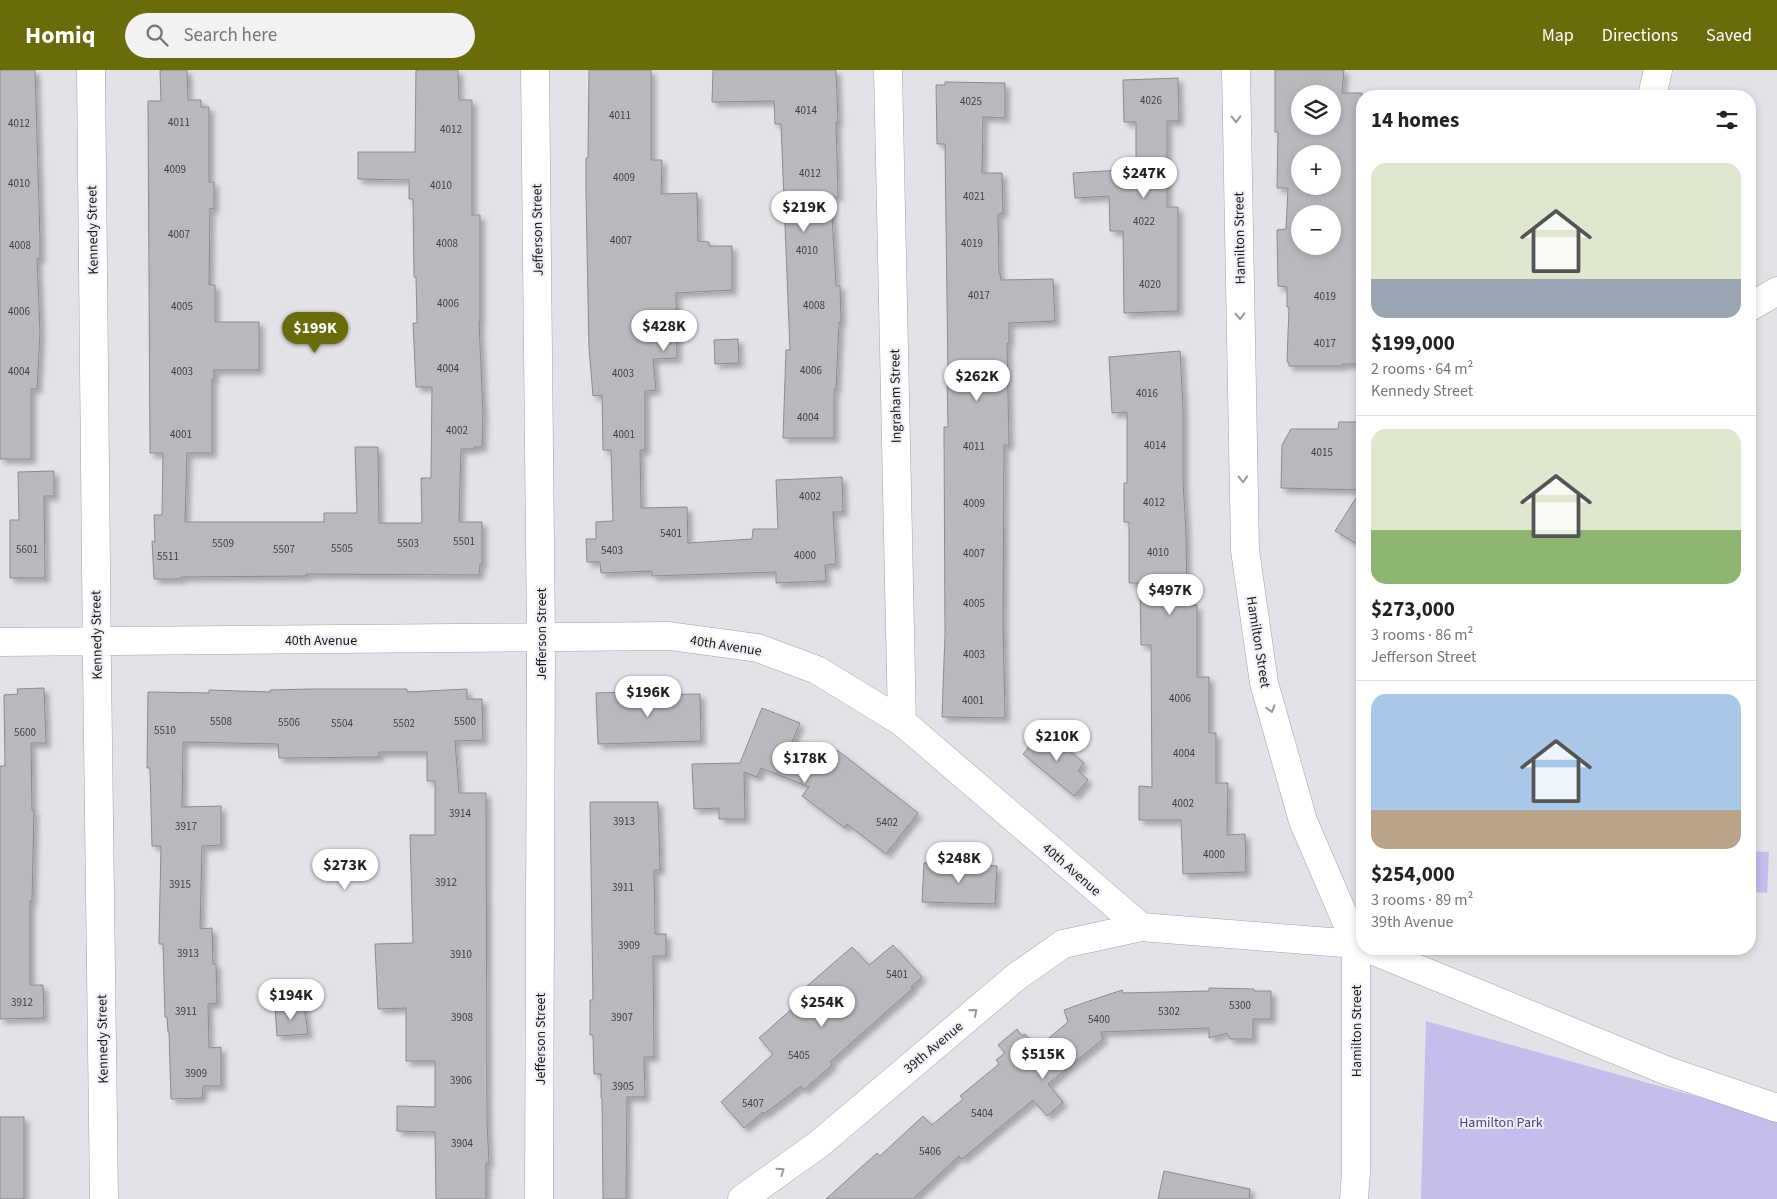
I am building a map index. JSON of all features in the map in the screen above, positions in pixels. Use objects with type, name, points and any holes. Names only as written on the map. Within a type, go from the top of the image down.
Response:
[{"type":"street","name":"Kennedy Street","points":[[91,70],[96,642],[104,1199]]},
{"type":"street","name":"Jefferson Street","points":[[536,70],[541,638],[539,1199]]},
{"type":"street","name":"Ingraham Street","points":[[888,70],[902,722]]},
{"type":"street","name":"Hamilton Street","points":[[1236,70],[1245,550],[1264,683],[1303,821],[1356,928]]},
{"type":"street","points":[[1653,90],[1658,70]]},
{"type":"street","points":[[1756,302],[1777,290]]},
{"type":"street","name":"40th Avenue","points":[[0,642],[669,636],[758,648],[817,670],[902,722],[1141,927]]},
{"type":"street","points":[[1141,927],[1356,942]]},
{"type":"street","name":"39th Avenue","points":[[742,1199],[819,1144],[1016,977],[1063,944],[1141,927]]},
{"type":"street","name":"Hamilton Street","points":[[1354,1199],[1363,955]]},
{"type":"street","points":[[1394,955],[1665,1070],[1777,1108]]},
{"type":"green space","points":[[1756,851],[1769,852],[1767,893],[1756,892]]},
{"type":"green space","name":"Hamilton Park","points":[[1426,1021],[1777,1119],[1777,1199],[1421,1199]]},
{"type":"building","points":[[0,70],[35,70],[40,238],[40,259],[37,259],[40,332],[37,389],[31,389],[31,459],[0,459]]},
{"type":"building","points":[[160,70],[187,70],[188,100],[201,100],[201,107],[209,107],[209,182],[214,182],[214,209],[210,208],[209,285],[215,285],[215,322],[259,322],[259,370],[214,370],[214,379],[212,379],[212,453],[187,453],[185,522],[324,522],[324,513],[357,513],[355,447],[378,447],[379,523],[422,523],[421,478],[431,478],[432,387],[416,387],[413,323],[417,323],[416,277],[414,277],[413,199],[409,199],[409,180],[358,179],[358,152],[415,152],[416,70],[458,70],[459,100],[472,100],[472,215],[480,215],[479,322],[483,413],[482,447],[461,449],[459,522],[482,522],[482,565],[480,564],[479,575],[306,574],[306,576],[154,579],[152,541],[155,542],[154,515],[162,515],[163,453],[150,453],[148,101],[161,101]]},
{"type":"building","points":[[589,70],[651,70],[651,160],[662,160],[661,194],[697,193],[698,241],[709,242],[709,246],[732,246],[732,290],[676,293],[677,358],[653,359],[656,390],[645,391],[645,450],[640,450],[641,508],[687,507],[688,543],[752,539],[753,529],[778,529],[776,480],[842,477],[843,512],[833,512],[836,564],[825,565],[826,581],[776,583],[776,572],[652,576],[652,571],[601,573],[600,562],[587,562],[586,539],[596,539],[596,522],[613,521],[611,450],[603,450],[602,395],[593,396],[589,348],[586,158],[588,158]]},
{"type":"building","points":[[713,70],[836,70],[838,197],[831,197],[836,286],[840,286],[841,322],[839,322],[836,389],[834,389],[834,438],[783,438],[786,350],[790,350],[781,124],[775,124],[774,101],[712,102]]},
{"type":"building","points":[[1275,70],[1344,70],[1342,93],[1356,93],[1356,364],[1342,364],[1342,366],[1289,366],[1289,362],[1287,362],[1289,307],[1287,307],[1287,287],[1278,286],[1277,230],[1286,229],[1288,188],[1277,188],[1278,132],[1275,132]]},
{"type":"building","points":[[1178,78],[1179,121],[1167,121],[1167,207],[1178,207],[1178,311],[1124,313],[1123,231],[1110,231],[1109,196],[1075,198],[1073,173],[1136,169],[1136,122],[1124,122],[1123,80]]},
{"type":"building","points":[[945,82],[1005,83],[1005,118],[983,117],[982,173],[1002,173],[1003,213],[998,214],[999,274],[1001,280],[1053,279],[1055,321],[1009,323],[1009,343],[1007,343],[1009,445],[1004,445],[1003,622],[1005,718],[942,717],[945,634],[944,427],[948,427],[948,376],[945,144],[937,144],[936,85],[945,85]]},
{"type":"building","points":[[738,339],[739,363],[715,364],[714,340]]},
{"type":"building","points":[[1180,351],[1187,605],[1197,605],[1197,677],[1209,677],[1209,733],[1216,733],[1216,783],[1228,783],[1227,835],[1245,834],[1246,872],[1183,874],[1181,820],[1139,820],[1139,786],[1152,787],[1151,645],[1141,645],[1140,583],[1129,583],[1129,522],[1124,522],[1124,483],[1127,483],[1127,412],[1112,413],[1109,357]]},
{"type":"building","points":[[1339,422],[1356,422],[1356,490],[1281,488],[1282,445],[1291,429],[1338,429]]},
{"type":"building","points":[[54,471],[54,496],[44,496],[45,578],[10,578],[10,520],[19,520],[18,472]]},
{"type":"building","points":[[1356,498],[1356,543],[1335,531]]},
{"type":"building","points":[[44,688],[46,743],[31,743],[32,810],[34,810],[32,901],[30,901],[30,985],[43,985],[44,1018],[0,1019],[0,766],[5,766],[4,695],[18,694],[17,689]]},
{"type":"building","points":[[407,689],[407,692],[467,689],[467,699],[482,699],[483,740],[455,741],[459,793],[486,793],[487,1122],[489,1163],[486,1163],[486,1199],[436,1199],[435,1132],[397,1131],[397,1106],[435,1107],[435,1061],[406,1061],[406,1008],[378,1009],[375,944],[413,943],[410,835],[435,835],[435,781],[427,781],[427,752],[379,752],[379,757],[279,758],[278,744],[183,742],[182,807],[221,806],[221,845],[202,846],[200,929],[212,928],[213,964],[216,964],[217,1003],[208,1004],[209,1048],[221,1047],[221,1086],[203,1086],[202,1098],[171,1099],[169,1032],[167,1017],[165,1017],[163,944],[159,944],[161,846],[152,846],[150,768],[147,768],[148,692],[209,693],[209,690],[270,692],[270,690]]},
{"type":"building","points":[[635,692],[635,695],[700,694],[701,741],[598,744],[596,693]]},
{"type":"building","points":[[762,708],[800,723],[789,749],[821,771],[837,750],[918,813],[886,854],[847,824],[845,828],[802,796],[809,787],[761,768],[757,777],[744,772],[745,819],[719,819],[719,808],[694,809],[692,764],[740,763]]},
{"type":"building","points":[[1044,729],[1084,763],[1078,771],[1088,780],[1074,796],[1023,754]]},
{"type":"building","points":[[590,802],[658,802],[660,870],[654,870],[655,934],[666,934],[666,956],[653,956],[654,1057],[644,1057],[645,1097],[627,1097],[626,1199],[603,1199],[601,1074],[594,1074],[593,1035],[590,1035],[590,1000],[593,1000]]},
{"type":"building","points":[[924,863],[997,866],[995,904],[922,902]]},
{"type":"building","points":[[893,945],[922,977],[911,987],[913,988],[830,1062],[832,1065],[804,1090],[801,1086],[764,1114],[763,1112],[744,1128],[721,1102],[773,1054],[759,1038],[812,991],[807,986],[852,947],[869,965]]},
{"type":"building","points":[[1209,988],[1271,991],[1271,1019],[1253,1019],[1253,1039],[1230,1039],[1227,1033],[1209,1038],[1209,1028],[1101,1032],[1103,1039],[1048,1084],[1063,1102],[1047,1116],[1033,1100],[962,1159],[959,1156],[913,1199],[826,1199],[877,1153],[880,1156],[923,1116],[932,1125],[963,1099],[960,1096],[999,1064],[996,1060],[1005,1053],[998,1045],[1017,1029],[1022,1036],[1025,1034],[1037,1048],[1068,1022],[1064,1010],[1092,1000],[1122,990],[1123,993],[1209,991]]},
{"type":"building","points":[[304,1005],[308,1034],[277,1036],[275,1008]]},
{"type":"building","points":[[0,1117],[24,1117],[24,1199],[0,1199]]},
{"type":"building","points":[[1164,1171],[1250,1189],[1249,1199],[1158,1199]]}]
